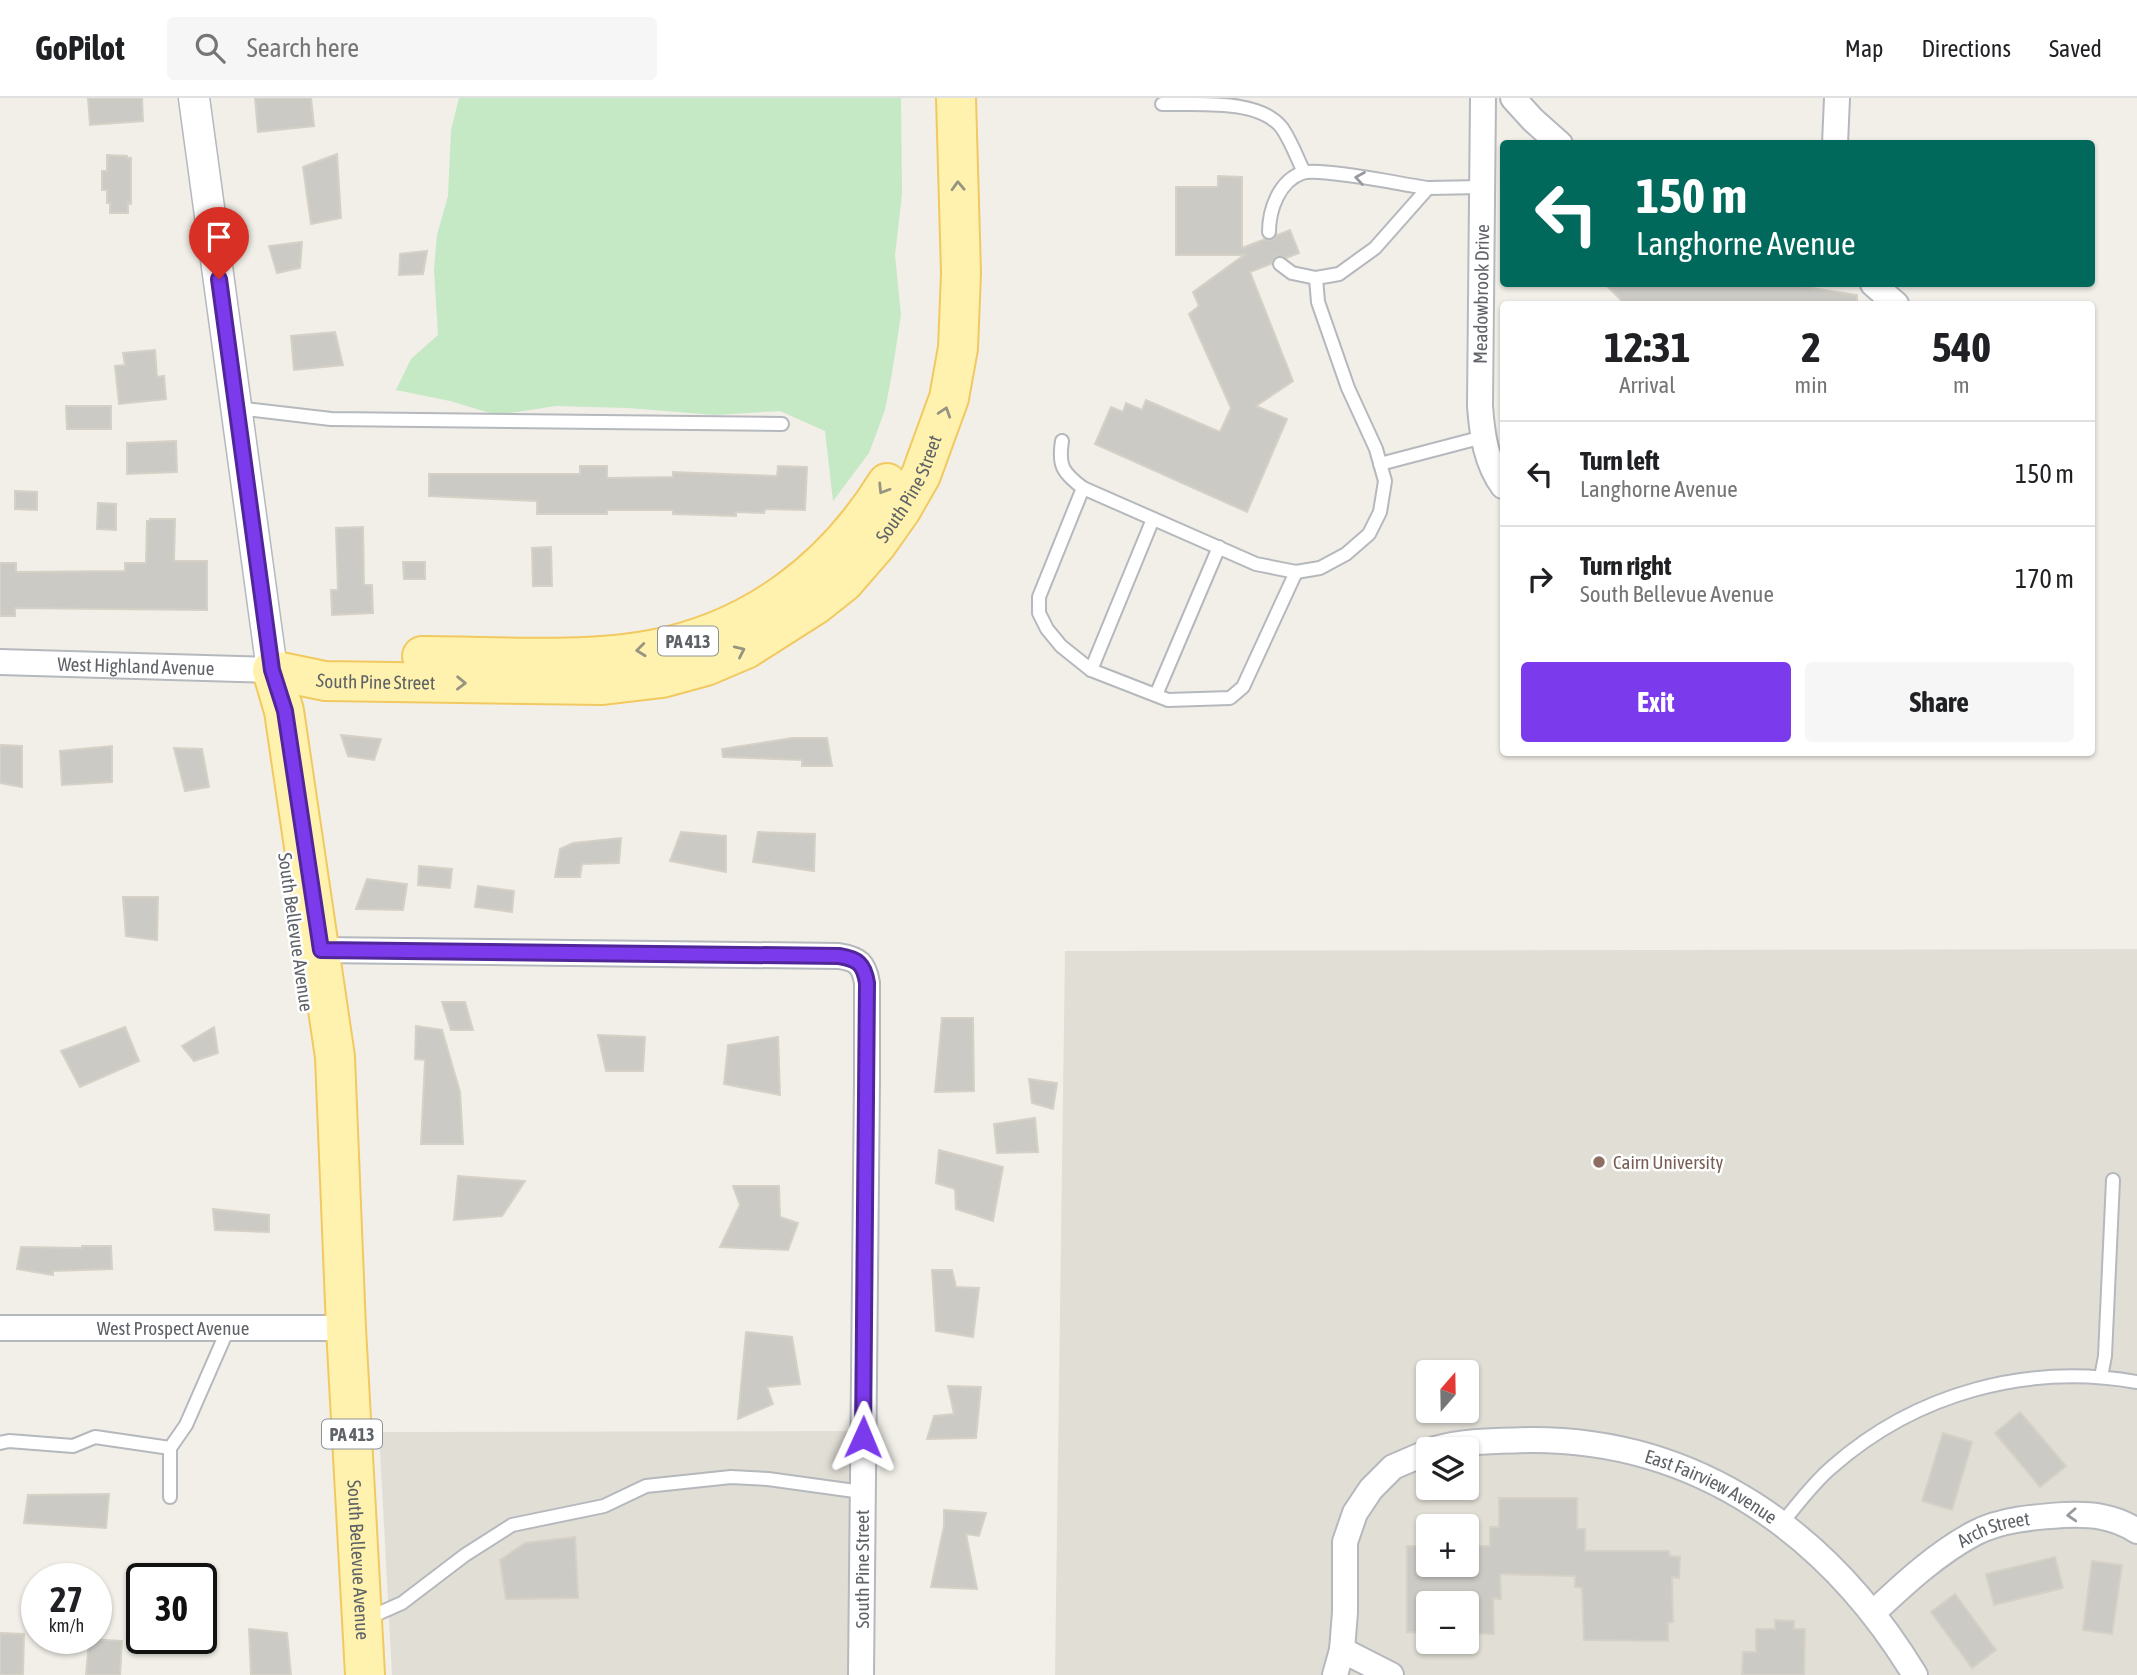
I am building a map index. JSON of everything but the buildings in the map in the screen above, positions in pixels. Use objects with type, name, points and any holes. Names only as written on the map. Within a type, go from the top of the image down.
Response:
[{"type":"main road","name":"South Pine Street","points":[[272,670],[322,655],[574,656],[649,650],[704,637],[752,616],[807,576],[832,554],[867,515],[900,461],[914,429],[926,384],[934,333],[929,98]]},
{"type":"main road","name":"South Pine Street","points":[[272,670],[325,681],[603,685],[663,678],[706,666],[746,649],[815,605],[844,582],[877,544],[921,475],[949,398],[958,348],[961,273],[956,98]]},
{"type":"main road","name":"South Bellevue Avenue","points":[[272,670],[285,711],[335,1057],[339,1193],[365,1675]]},
{"type":"main road","name":"South Bellevue Avenue","points":[[272,670],[265,718],[313,1050],[339,1193]]},
{"type":"street","name":"South Bellevue Avenue","points":[[194,98],[272,670]]},
{"type":"street","name":"Meadowbrook Drive","points":[[1483,98],[1480,406],[1483,437],[1491,464],[1500,480]]},
{"type":"street","points":[[1513,98],[1556,140]]},
{"type":"street","points":[[1835,140],[1837,98]]},
{"type":"street","points":[[1876,287],[1893,301]]},
{"type":"street","name":"West Highland Avenue","points":[[0,662],[272,670]]},
{"type":"street","name":"South Pine Street","points":[[321,950],[839,956],[858,961],[865,970],[861,1675]]},
{"type":"street","name":"West Prospect Avenue","points":[[0,1328],[346,1328]]},
{"type":"street","name":"East Fairview Avenue","points":[[1479,1441],[1556,1440],[1624,1450],[1690,1472],[1747,1499],[1782,1522],[1833,1567],[1873,1613],[1916,1675]]},
{"type":"street","points":[[1335,1675],[1342,1650],[1345,1612],[1345,1542],[1355,1513],[1371,1489],[1393,1468],[1416,1457]]},
{"type":"street","name":"Arch Street","points":[[1873,1613],[1934,1560],[1976,1533],[2010,1521],[2084,1514],[2111,1517],[2137,1531]]},
{"type":"street","points":[[1342,1650],[1391,1675]]},
{"type":"lane","points":[[1162,104],[1246,106],[1265,112],[1281,127],[1304,172]]},
{"type":"lane","points":[[1269,232],[1269,219],[1276,198],[1289,181],[1304,172],[1336,174],[1428,188],[1482,187]]},
{"type":"lane","points":[[1280,264],[1292,273],[1316,278],[1339,274],[1375,248],[1428,188]]},
{"type":"lane","points":[[1062,441],[1059,460],[1069,478],[1083,488],[1256,564],[1296,572],[1320,568],[1346,554],[1369,534],[1380,512],[1385,481],[1376,449],[1348,388],[1318,302],[1316,278]]},
{"type":"lane","points":[[237,408],[331,419],[782,424]]},
{"type":"lane","points":[[1380,464],[1483,437]]},
{"type":"lane","points":[[1083,488],[1039,597],[1039,614],[1060,646],[1091,670],[1168,700],[1230,698],[1243,687],[1296,572]]},
{"type":"lane","points":[[1091,670],[1153,519]]},
{"type":"lane","points":[[1156,695],[1219,547]]},
{"type":"lane","points":[[2101,1377],[2105,1356],[2113,1181]]},
{"type":"lane","points":[[170,1497],[170,1448],[186,1425],[228,1329]]},
{"type":"lane","points":[[1782,1522],[1831,1468],[1870,1436],[1945,1398],[1988,1385],[2040,1377],[2101,1377],[2137,1382]]},
{"type":"lane","points":[[0,1443],[9,1441],[74,1446],[95,1437],[170,1448]]},
{"type":"lane","points":[[362,1620],[402,1603],[465,1555],[512,1525],[604,1506],[646,1486],[731,1477],[768,1479],[862,1492]]},
{"type":"shaded area","name":"Cairn University","points":[[2137,949],[2137,1675],[1055,1675],[1065,951]]},
{"type":"shaded area","points":[[850,1431],[859,1675],[392,1675],[379,1432]]},
{"type":"green space","points":[[459,98],[901,98],[902,194],[895,255],[901,315],[892,373],[885,410],[869,453],[833,501],[825,431],[780,411],[715,415],[556,406],[497,415],[450,401],[396,390],[411,359],[438,335],[434,270],[437,235],[448,196],[451,130]]},
{"type":"place","name":"Cairn University","points":[[1599,1162]]},
{"type":"route","points":[[219,279],[272,670],[285,711],[321,950],[839,956],[858,961],[865,970],[867,983],[863,1437]]}]
